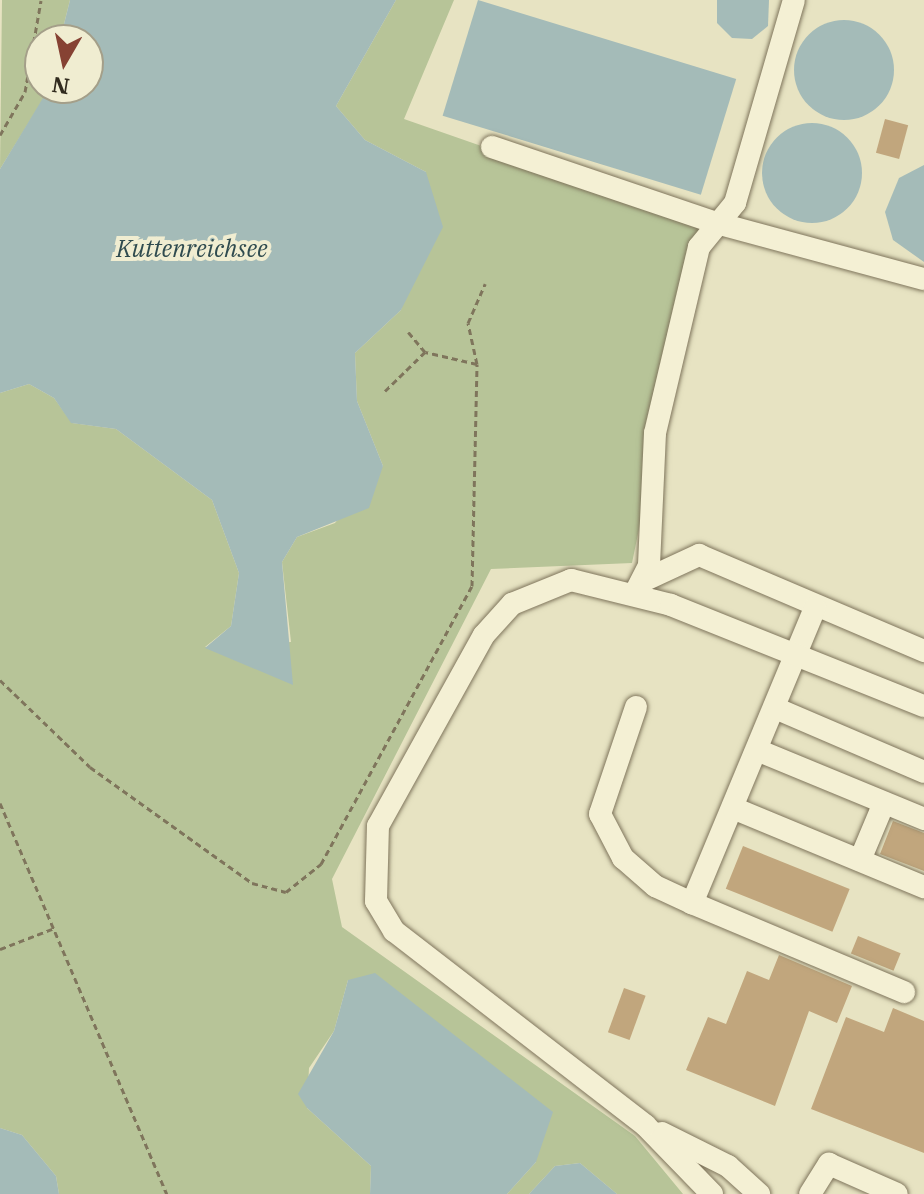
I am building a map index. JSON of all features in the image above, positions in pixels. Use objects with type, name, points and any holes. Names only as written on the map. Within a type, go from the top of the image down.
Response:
[{"type":"lane","points":[[640,587],[664,387],[699,247],[735,203],[794,0]]},
{"type":"lane","points":[[492,147],[720,224],[924,279]]},
{"type":"lane","points":[[640,587],[699,555],[815,608],[924,651]]},
{"type":"lane","points":[[712,1194],[645,1125],[394,931],[376,901],[372,864],[378,826],[484,635],[512,604],[571,580],[640,587],[797,656],[924,706]]},
{"type":"lane","points":[[692,903],[815,608]]},
{"type":"lane","points":[[636,707],[600,814],[623,858],[655,886],[904,992]]},
{"type":"lane","points":[[775,708],[924,772]]},
{"type":"lane","points":[[757,750],[924,819]]},
{"type":"lane","points":[[860,860],[884,803]]},
{"type":"lane","points":[[733,808],[924,887]]},
{"type":"lane","points":[[645,1125],[728,1166],[759,1194]]},
{"type":"lane","points":[[810,1194],[829,1164],[897,1194]]},
{"type":"path","points":[[0,135],[25,92],[41,0]]},
{"type":"path","points":[[0,680],[90,767],[252,883],[286,892],[321,864],[472,586],[477,364],[468,323],[485,284]]},
{"type":"path","points":[[408,332],[425,352],[477,364]]},
{"type":"path","points":[[385,391],[425,352]]},
{"type":"path","points":[[0,803],[167,1194]]},
{"type":"path","points":[[0,949],[52,929]]},
{"type":"green space","points":[[2,0],[70,0],[64,24],[24,24],[24,104],[40,104],[0,169]]},
{"type":"green space","points":[[396,0],[454,0],[404,119],[702,223],[632,563],[491,569],[332,879],[342,927],[635,1136],[683,1194],[617,1194],[580,1163],[555,1166],[529,1194],[507,1194],[536,1162],[348,980],[334,1031],[309,1068],[307,1108],[371,1166],[370,1194],[59,1194],[56,1176],[22,1135],[0,1128],[0,393],[29,384],[54,398],[72,423],[116,429],[212,500],[239,573],[231,626],[205,647],[291,642],[282,562],[297,537],[335,523],[383,466],[357,401],[355,353],[401,310],[426,172],[365,140],[336,106]]},
{"type":"water","name":"Kuttenreichsee","points":[[70,0],[396,0],[336,106],[365,140],[426,172],[443,227],[401,310],[355,353],[357,401],[383,466],[369,508],[297,537],[282,562],[293,685],[205,648],[231,626],[239,573],[212,500],[116,429],[71,423],[54,398],[29,384],[0,393],[0,169],[39,104],[104,104],[104,24],[64,24]]},
{"type":"water","points":[[478,0],[736,79],[701,195],[443,116]]},
{"type":"water","points":[[717,0],[769,0],[768,26],[752,39],[732,38],[717,23]]},
{"type":"water","points":[[844,20],[863,24],[879,35],[890,51],[894,70],[890,89],[879,105],[863,116],[844,120],[825,116],[809,105],[798,89],[794,70],[798,51],[809,35],[825,24]]},
{"type":"water","points":[[812,123],[831,127],[847,138],[858,154],[862,173],[858,192],[847,208],[831,219],[812,223],[793,219],[777,208],[766,192],[762,173],[766,154],[777,138],[793,127]]},
{"type":"water","points":[[924,165],[924,262],[893,240],[885,212],[899,178]]},
{"type":"water","points":[[375,973],[553,1112],[536,1162],[507,1194],[370,1194],[371,1166],[307,1108],[298,1094],[334,1031],[348,980]]},
{"type":"water","points":[[0,1128],[22,1135],[56,1176],[59,1194],[0,1194]]},
{"type":"water","points":[[580,1163],[617,1194],[529,1194],[555,1166]]},
{"type":"building","points":[[885,119],[908,125],[899,159],[876,153]]},
{"type":"building","points":[[893,821],[924,833],[924,871],[880,854]]},
{"type":"building","points":[[743,846],[850,889],[832,932],[726,889]]},
{"type":"building","points":[[858,936],[901,953],[894,971],[851,954]]},
{"type":"building","points":[[779,955],[852,986],[837,1023],[809,1011],[775,1106],[686,1070],[708,1017],[726,1024],[747,971],[769,980]]},
{"type":"building","points":[[624,988],[646,996],[630,1040],[608,1032]]},
{"type":"building","points":[[893,1008],[924,1021],[924,1153],[811,1109],[846,1017],[884,1032]]}]
